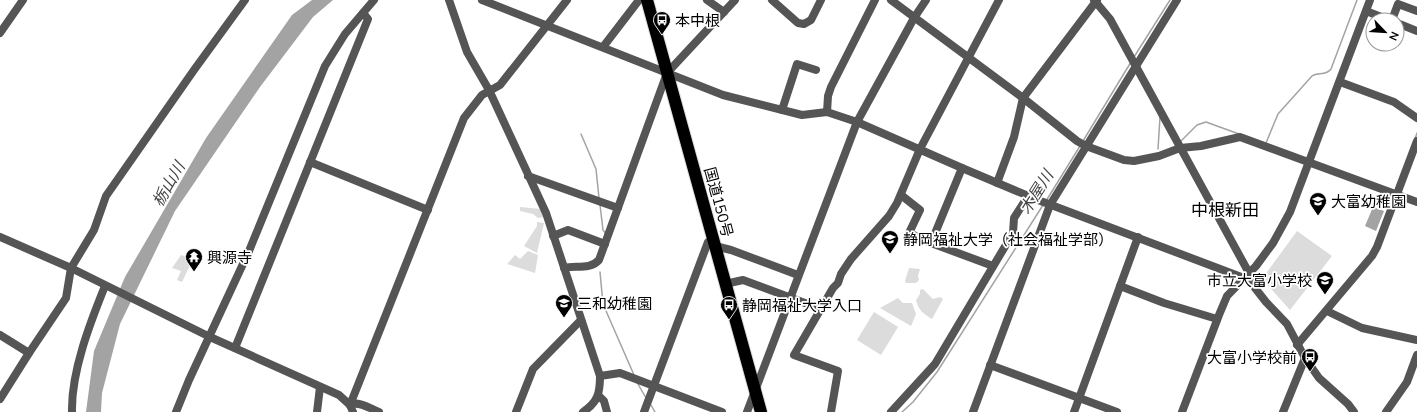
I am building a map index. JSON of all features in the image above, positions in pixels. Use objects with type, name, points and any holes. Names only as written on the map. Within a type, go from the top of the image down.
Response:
[{"type":"highway","name":"国道150号","points":[[647,0],[761,412]]},
{"type":"street","points":[[0,33],[23,0]]},
{"type":"street","points":[[0,399],[29,352],[66,298],[71,268],[94,230],[106,196],[245,0]]},
{"type":"street","points":[[176,412],[249,251],[320,78],[335,49],[345,34],[374,0]]},
{"type":"street","points":[[449,0],[467,52],[489,90],[546,213],[600,376],[600,389],[598,396],[594,403],[583,412]]},
{"type":"street","points":[[482,0],[723,95],[802,115],[827,112],[857,122],[1050,205],[1246,276]]},
{"type":"street","points":[[351,409],[464,118],[482,95],[500,85],[567,0]]},
{"type":"street","points":[[603,47],[639,0]]},
{"type":"street","points":[[707,0],[724,12]]},
{"type":"street","points":[[564,268],[588,266],[595,264],[598,260],[667,73],[735,0]]},
{"type":"street","points":[[772,0],[798,23],[804,24],[812,20],[821,0]]},
{"type":"street","points":[[827,112],[828,96],[831,87],[875,0]]},
{"type":"street","points":[[891,0],[1023,98],[1077,141],[1086,146],[1124,160],[1134,161],[1158,156],[1180,148],[1201,146],[1240,137],[1417,202]]},
{"type":"street","points":[[747,412],[857,122],[914,18],[926,0]]},
{"type":"street","points":[[831,412],[838,371],[794,355],[851,259],[889,216],[901,195],[920,149],[947,96],[969,58],[998,0]]},
{"type":"street","points":[[973,412],[1050,205],[1177,0]]},
{"type":"street","points":[[1182,412],[1227,296],[1256,266],[1285,223],[1310,162],[1370,0]]},
{"type":"street","points":[[997,183],[1014,138],[1023,98],[1096,1],[1110,19],[1130,55],[1246,276],[1266,302],[1287,324],[1304,358],[1319,378],[1348,404],[1354,412]]},
{"type":"street","points":[[1394,12],[1398,4],[1417,11]]},
{"type":"street","points":[[235,348],[368,19],[363,14]]},
{"type":"street","points":[[1405,26],[1417,31]]},
{"type":"street","points":[[782,110],[797,64],[816,70]]},
{"type":"street","points":[[1340,82],[1394,102],[1417,118]]},
{"type":"street","points":[[1297,345],[1372,256],[1377,247],[1417,141]]},
{"type":"street","points":[[310,162],[428,210]]},
{"type":"street","points":[[931,243],[962,168]]},
{"type":"street","points":[[528,176],[618,208]]},
{"type":"street","points":[[901,195],[920,210],[909,233],[931,243],[994,266]]},
{"type":"street","points":[[891,412],[935,364],[1013,234],[1014,218],[1028,196]]},
{"type":"street","points":[[553,236],[568,230],[605,244]]},
{"type":"street","points":[[0,237],[71,268],[210,337],[339,395],[351,409]]},
{"type":"street","points":[[1074,412],[1138,237]]},
{"type":"street","points":[[644,412],[708,242],[798,276]]},
{"type":"street","points":[[725,284],[733,281],[744,280],[821,309]]},
{"type":"street","points":[[72,412],[80,358],[106,286]]},
{"type":"street","points":[[1120,286],[1164,303],[1217,319]]},
{"type":"street","points":[[1327,311],[1362,328],[1417,340]]},
{"type":"street","points":[[516,412],[533,369],[581,320]]},
{"type":"street","points":[[0,335],[29,352]]},
{"type":"street","points":[[1386,412],[1407,382],[1417,355]]},
{"type":"street","points":[[1283,412],[1304,358]]},
{"type":"street","points":[[990,365],[1117,412]]},
{"type":"street","points":[[600,376],[620,373],[722,412]]},
{"type":"street","points":[[317,412],[320,387]]},
{"type":"street","points":[[598,396],[604,401],[607,412]]},
{"type":"street","points":[[351,409],[354,403],[379,412]]},
{"type":"shaded area","points":[[312,0],[333,0],[313,17],[260,87],[175,211],[120,324],[102,393],[101,412],[86,412],[94,351],[125,277],[206,138],[292,15]]},
{"type":"shaded area","points":[[520,207],[541,209],[544,217],[538,218],[533,214],[520,211]]},
{"type":"shaded area","points":[[1373,207],[1384,211],[1376,231],[1365,226]]},
{"type":"shaded area","points":[[537,222],[544,223],[537,253],[524,246],[537,226]]},
{"type":"shaded area","points":[[1297,231],[1332,256],[1290,310],[1262,279]]},
{"type":"shaded area","points":[[528,251],[538,255],[535,273],[507,264],[515,255],[520,259]]},
{"type":"shaded area","points":[[181,255],[193,259],[182,282],[177,280],[181,271],[172,268]]},
{"type":"shaded area","points":[[909,268],[920,269],[918,276],[919,280],[916,283],[906,283],[905,281]]},
{"type":"shaded area","points":[[923,289],[933,299],[940,297],[943,299],[932,319],[922,311],[916,300],[920,294],[920,290]]},
{"type":"shaded area","points":[[898,298],[903,303],[912,303],[916,314],[911,326],[880,308]]},
{"type":"shaded area","points":[[874,312],[898,327],[881,355],[857,340]]},
{"type":"waterway","name":"木屋川","points":[[1134,57],[1170,0]]},
{"type":"waterway","points":[[1266,143],[1278,114],[1312,76],[1327,72],[1331,69],[1357,0]]},
{"type":"waterway","name":"木屋川","points":[[1083,141],[1131,62]]},
{"type":"waterway","points":[[1158,149],[1160,117]]},
{"type":"waterway","points":[[1181,141],[1197,125],[1206,122],[1239,134]]},
{"type":"waterway","points":[[1415,139],[1417,133]]},
{"type":"waterway","points":[[581,134],[596,169],[599,198]]},
{"type":"waterway","name":"木屋川","points":[[1046,201],[1080,146]]},
{"type":"waterway","points":[[600,205],[603,230],[606,234]]},
{"type":"waterway","name":"木屋川","points":[[902,412],[913,402],[937,372],[1043,205]]},
{"type":"waterway","points":[[600,272],[603,304],[634,375]]},
{"type":"waterway","points":[[638,384],[646,398]]},
{"type":"waterway","points":[[651,405],[655,412]]},
{"type":"place","name":"本中根","points":[[662,35]]},
{"type":"place","name":"大富幼稚園","points":[[1318,216]]},
{"type":"place","name":"静岡福祉大学（社会福祉学部）","points":[[890,254]]},
{"type":"place","name":"興源寺","points":[[194,272]]},
{"type":"place","name":"市立大富小学校","points":[[1325,295]]},
{"type":"place","name":"三和幼稚園","points":[[564,318]]},
{"type":"place","name":"静岡福祉大学入口","points":[[729,320]]},
{"type":"place","name":"大富小学校前","points":[[1310,372]]},
{"type":"district","name":"中根新田","points":[[1225,209]]},
{"type":"water label","name":"栃山川","points":[[168,184]]}]
